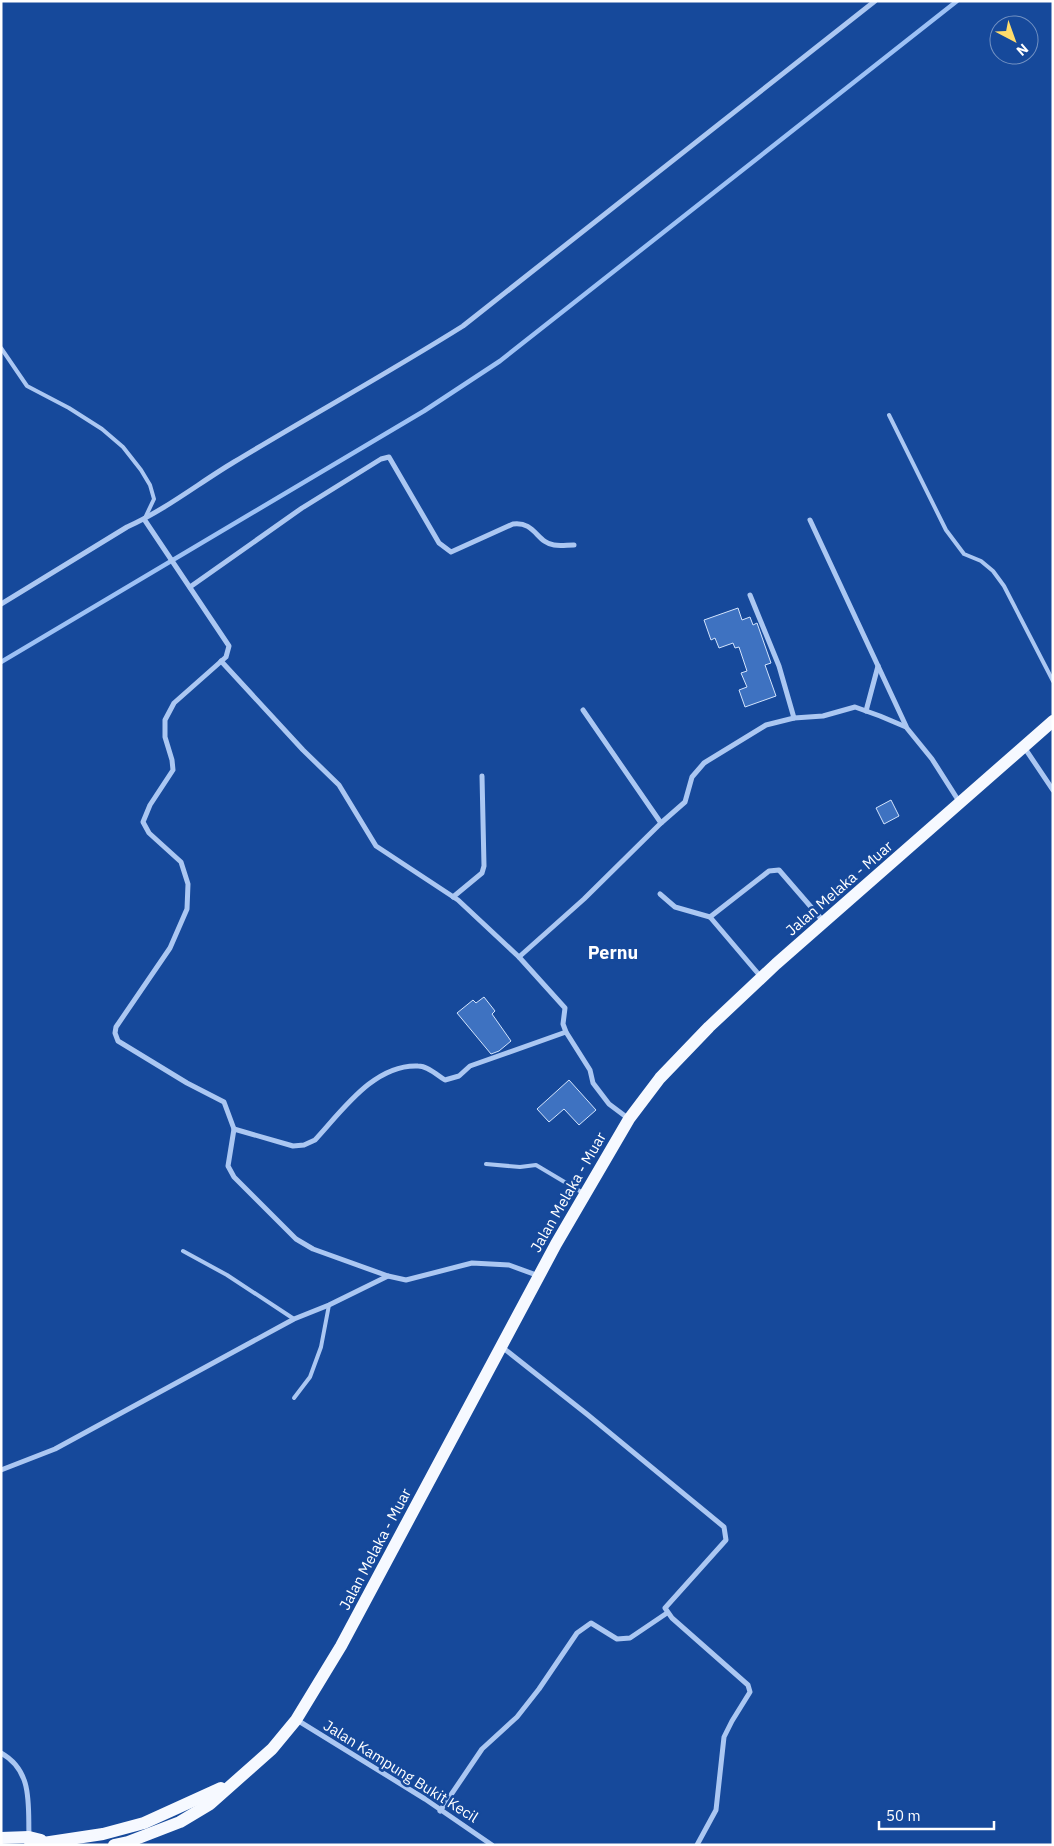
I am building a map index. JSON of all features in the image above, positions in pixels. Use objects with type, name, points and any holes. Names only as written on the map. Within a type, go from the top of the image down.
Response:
[{"type":"main road","name":"Jalan Melaka - Muar","points":[[114,1845],[128,1842],[180,1822],[210,1804],[272,1749],[296,1720],[341,1646],[625,1116],[709,1027],[761,977],[1053,721]]},
{"type":"main road","name":"Jalan Melaka - Muar","points":[[29,1841],[47,1842],[103,1834],[144,1824],[239,1779]]},
{"type":"main road","points":[[1,1838],[29,1841]]},
{"type":"street","points":[[1,604],[127,527],[144,519],[233,462],[407,362],[463,326],[875,1]]},
{"type":"street","points":[[190,587],[302,508],[381,459],[389,457],[439,543],[451,552],[513,524],[521,523],[528,525],[554,546],[574,545]]},
{"type":"street","points":[[144,519],[162,543],[229,646],[226,657],[174,703],[165,720],[165,737],[173,770],[150,805],[143,822],[149,833],[181,862],[188,884],[187,909],[170,948],[116,1027],[115,1034],[118,1041],[187,1084],[224,1102],[234,1129],[228,1166],[234,1177],[296,1239],[313,1249],[388,1276],[406,1280],[472,1263],[509,1265],[539,1276]]},
{"type":"street","points":[[810,520],[906,727],[932,759],[960,804]]},
{"type":"street","points":[[750,595],[779,666],[794,718]]},
{"type":"street","points":[[221,661],[303,750],[339,785],[376,846],[453,897],[519,957],[565,1008],[563,1024],[590,1070],[593,1083],[609,1104],[625,1116]]},
{"type":"street","points":[[866,711],[879,666]]},
{"type":"street","points":[[519,957],[584,899],[686,802],[692,777],[704,763],[766,725],[794,718],[823,716],[854,707],[906,727]]},
{"type":"street","points":[[583,710],[662,823]]},
{"type":"street","points":[[1024,747],[1053,790]]},
{"type":"street","points":[[453,897],[482,873],[484,866],[482,776]]},
{"type":"street","points":[[710,917],[769,871],[779,870],[824,922]]},
{"type":"street","points":[[660,894],[675,907],[710,917],[761,977]]},
{"type":"street","points":[[234,1129],[293,1146],[304,1145],[315,1140],[367,1084],[381,1075],[408,1067],[419,1066],[430,1070],[445,1080],[458,1076],[470,1066],[566,1032]]},
{"type":"street","points":[[1,1470],[55,1449],[294,1319],[329,1305],[388,1276]]},
{"type":"street","points":[[502,1347],[724,1527],[726,1540],[665,1608],[667,1612],[748,1685],[750,1689],[724,1738],[716,1810],[697,1845]]},
{"type":"street","points":[[440,1810],[482,1749],[517,1717],[577,1633],[591,1624],[617,1639],[630,1638],[667,1612]]},
{"type":"street","name":"Jalan Kampung Bukit Kecil","points":[[296,1720],[425,1799],[492,1845]]},
{"type":"street","points":[[1,1753],[14,1761],[22,1774],[28,1790],[29,1841]]},
{"type":"lane","points":[[1,348],[27,386],[69,408],[102,429],[123,447],[141,470],[150,485],[154,498],[144,519]]},
{"type":"lane","points":[[889,415],[946,530],[964,554],[981,561],[993,571],[1004,586],[1053,682]]},
{"type":"lane","points":[[486,1164],[520,1167],[536,1165],[584,1194]]},
{"type":"lane","points":[[183,1251],[227,1275],[294,1319]]},
{"type":"lane","points":[[294,1398],[310,1378],[321,1347],[329,1305]]},
{"type":"building","points":[[738,608],[742,620],[750,617],[753,625],[757,623],[771,663],[765,665],[776,696],[745,707],[739,690],[747,687],[741,673],[747,671],[739,647],[735,648],[733,643],[719,648],[715,638],[711,640],[704,620]]},
{"type":"building","points":[[891,800],[899,816],[884,824],[876,808]]},
{"type":"building","points":[[484,997],[495,1011],[492,1014],[511,1041],[499,1051],[491,1054],[457,1013],[473,1000],[476,1003]]},
{"type":"building","points":[[569,1080],[596,1110],[579,1125],[564,1109],[549,1122],[537,1109]]},
{"type":"waterway","points":[[1,662],[424,411],[500,361],[957,1]]},
{"type":"district","name":"Pernu","points":[[613,952]]}]
